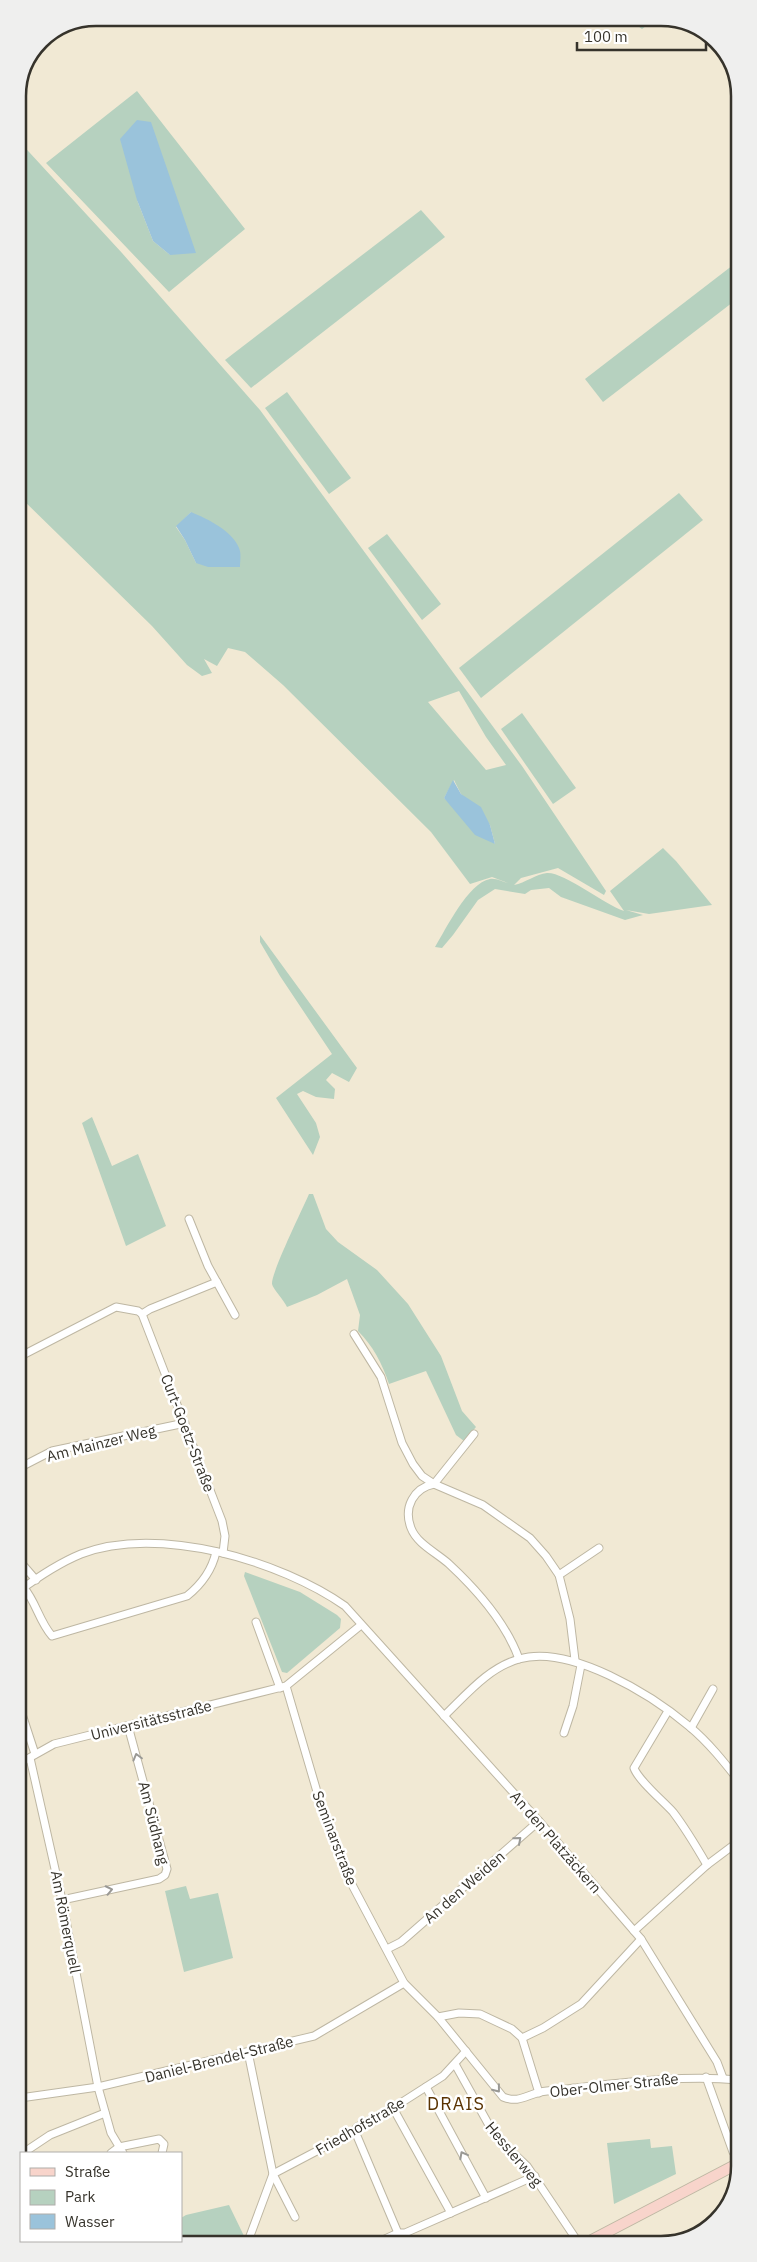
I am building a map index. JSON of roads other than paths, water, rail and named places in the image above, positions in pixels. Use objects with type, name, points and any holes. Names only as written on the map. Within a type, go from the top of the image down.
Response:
[{"type":"main road","points":[[600,2236],[730,2169]]},
{"type":"street","points":[[189,1219],[217,1282],[235,1315]]},
{"type":"street","points":[[26,1353],[116,1307],[138,1310],[142,1314],[217,1282]]},
{"type":"street","name":"Curt-Goetz-Straße","points":[[142,1314],[222,1521],[225,1536],[220,1552]]},
{"type":"street","points":[[354,1334],[381,1377],[396,1430],[407,1455],[422,1476],[434,1484],[483,1505],[530,1538],[559,1575],[578,1663],[573,1706],[564,1733]]},
{"type":"street","name":"Am Mainzer Weg","points":[[26,1465],[52,1452],[185,1423]]},
{"type":"street","points":[[474,1434],[434,1484],[420,1489],[412,1499],[409,1509],[411,1528],[421,1542],[449,1565],[482,1600],[510,1639],[519,1659]]},
{"type":"street","name":"An den Platzäckern","points":[[26,1586],[54,1567],[82,1553],[131,1543],[169,1543],[220,1552],[267,1566],[325,1592],[346,1606],[539,1821],[641,1939],[717,2062],[723,2078]]},
{"type":"street","points":[[559,1575],[599,1548]]},
{"type":"street","points":[[26,1592],[30,1595],[43,1626],[52,1636],[188,1596],[202,1584],[220,1552]]},
{"type":"street","points":[[26,1568],[36,1580]]},
{"type":"street","name":"Seminarstraße","points":[[256,1622],[283,1687],[325,1819],[349,1879],[404,1983]]},
{"type":"street","points":[[283,1687],[362,1624]]},
{"type":"street","points":[[444,1716],[488,1674],[519,1659],[534,1656],[554,1656],[578,1663],[642,1693],[691,1728],[731,1771]]},
{"type":"street","name":"Universitätsstraße","points":[[26,1760],[54,1744],[283,1687]]},
{"type":"street","points":[[691,1728],[713,1688]]},
{"type":"street","points":[[668,1711],[634,1768],[636,1775],[658,1795],[674,1814],[692,1839],[707,1865]]},
{"type":"street","name":"Am Südhang","points":[[62,1900],[160,1879],[165,1875],[167,1869],[128,1726]]},
{"type":"street","name":"Am Römerquell","points":[[26,1732],[62,1900],[98,2087],[105,2113],[121,2150]]},
{"type":"street","name":"An den Weiden","points":[[387,1950],[401,1942],[539,1821]]},
{"type":"street","points":[[634,1931],[707,1865],[731,1846]]},
{"type":"street","points":[[438,2017],[459,2013],[480,2014],[512,2029],[522,2038],[543,2028],[581,2004],[641,1939]]},
{"type":"street","points":[[404,1983],[438,2017],[503,2097],[518,2100],[539,2092]]},
{"type":"street","name":"Daniel-Brendel-Straße","points":[[26,2097],[98,2087],[314,2036],[404,1983]]},
{"type":"street","name":"Ober-Olmer Straße","points":[[522,2038],[539,2092],[667,2079],[731,2079]]},
{"type":"street","name":"Friedhofstraße","points":[[273,2174],[353,2132],[357,2127],[393,2108],[426,2087],[443,2076],[466,2051]]},
{"type":"street","points":[[248,2052],[273,2174],[295,2217]]},
{"type":"street","name":"Hesslerweg","points":[[455,2064],[494,2136],[535,2176],[574,2236]]},
{"type":"street","points":[[706,2078],[731,2147]]},
{"type":"street","points":[[426,2087],[486,2198]]},
{"type":"street","points":[[393,2108],[451,2213]]},
{"type":"street","points":[[26,2152],[50,2135],[105,2113]]},
{"type":"street","points":[[353,2132],[357,2136],[398,2233]]},
{"type":"street","points":[[121,2150],[159,2139],[164,2144],[162,2152]]},
{"type":"street","points":[[250,2236],[273,2174]]},
{"type":"street","points":[[391,2236],[398,2233],[405,2233],[535,2176]]},
{"type":"water","points":[[137,120],[151,122],[196,253],[170,255],[153,241],[137,200],[120,139]]},
{"type":"water","points":[[191,512],[213,522],[233,538],[240,551],[240,567],[208,567],[196,563],[176,526]]},
{"type":"water","points":[[453,780],[461,794],[481,807],[490,825],[495,844],[475,835],[444,798]]},
{"type":"district","name":"DRAIS","points":[[456,2103]]}]
